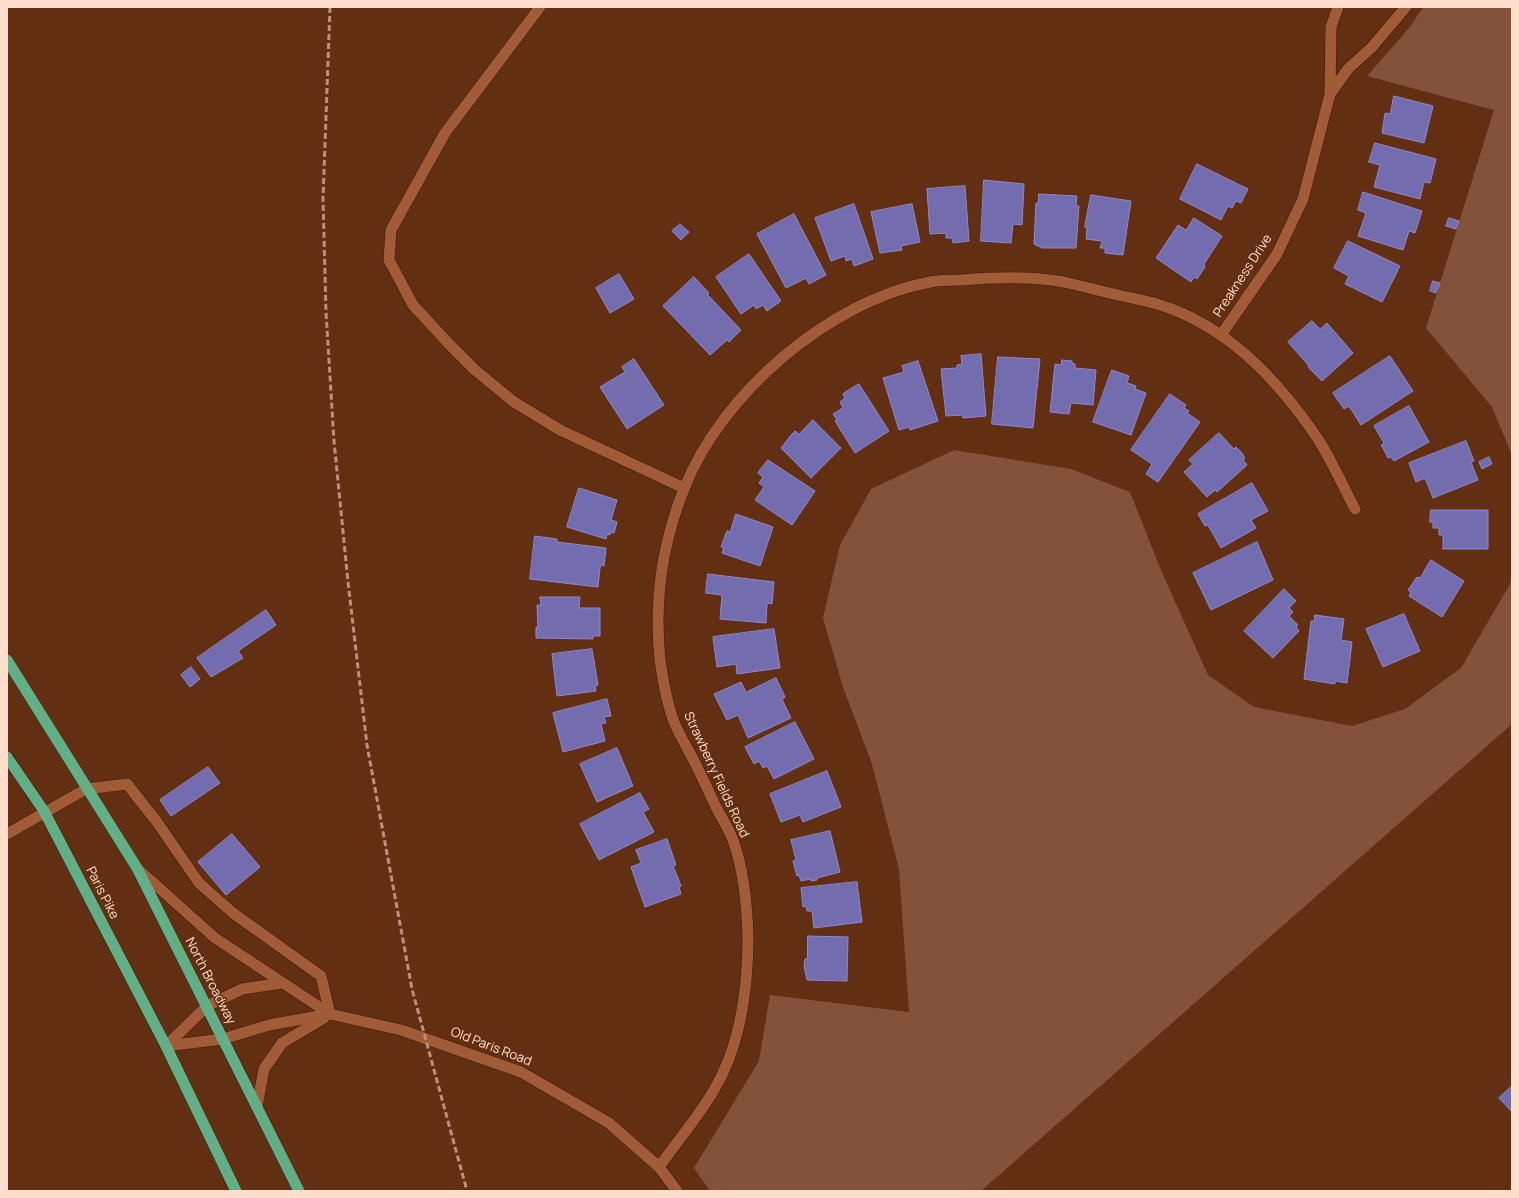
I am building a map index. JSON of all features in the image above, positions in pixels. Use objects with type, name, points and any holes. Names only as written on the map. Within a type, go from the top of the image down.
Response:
[{"type":"highway","points":[[7,660],[86,789]]},
{"type":"highway","name":"Paris Pike","points":[[7,757],[44,812],[166,1046]]},
{"type":"highway","name":"North Broadway","points":[[86,789],[137,868],[300,1191]]},
{"type":"highway","points":[[166,1046],[236,1191]]},
{"type":"street","points":[[540,7],[445,133],[391,230],[389,260],[414,305],[475,370],[514,402],[560,430],[684,488]]},
{"type":"street","name":"Preakness Drive","points":[[1221,335],[1276,254],[1303,199],[1330,94],[1331,27],[1338,7]]},
{"type":"street","name":"Preakness Drive","points":[[1330,94],[1348,69],[1372,47],[1406,7]]},
{"type":"street","name":"Strawberry Fields Road","points":[[659,1167],[715,1090],[727,1063],[732,1050],[742,1005],[746,974],[748,938],[746,892],[734,841],[675,724],[667,696],[660,662],[658,620],[660,577],[668,539],[684,488],[697,462],[718,427],[763,377],[802,341],[828,322],[857,306],[884,296],[930,282],[1016,278],[1061,282],[1157,304],[1183,314],[1221,335],[1246,353],[1286,396],[1320,442],[1355,509]]},
{"type":"street","points":[[7,834],[86,789],[127,784],[157,822],[199,883],[233,913],[321,976],[330,1014],[282,1043],[264,1069],[257,1106]]},
{"type":"street","name":"Old Paris Road","points":[[137,868],[215,938],[330,1014],[401,1030],[521,1072],[609,1123],[659,1167],[677,1191]]},
{"type":"street","points":[[166,1046],[207,1006],[242,989],[282,983]]},
{"type":"street","name":"Old Paris Road","points":[[166,1046],[223,1039],[269,1025],[330,1014]]},
{"type":"shaded area","points":[[1423,7],[1512,7],[1512,455],[1492,407],[1426,328],[1494,110],[1367,76],[1410,27]]},
{"type":"shaded area","points":[[954,450],[1071,469],[1130,492],[1160,568],[1208,675],[1254,707],[1352,726],[1405,709],[1461,668],[1510,584],[1512,573],[1512,724],[981,1191],[710,1191],[694,1168],[759,1061],[770,995],[909,1012],[899,869],[872,764],[843,687],[823,618],[840,545],[871,489]]},
{"type":"building","points":[[1394,96],[1433,106],[1424,143],[1382,133],[1385,113],[1390,114]]},
{"type":"building","points":[[1375,143],[1436,159],[1430,183],[1424,182],[1420,199],[1374,187],[1380,165],[1369,162]]},
{"type":"building","points":[[1197,164],[1248,189],[1241,203],[1236,201],[1232,208],[1228,206],[1221,220],[1180,199]]},
{"type":"building","points":[[984,180],[1024,184],[1022,225],[1013,224],[1011,243],[981,241]]},
{"type":"building","points":[[965,186],[969,241],[953,243],[952,238],[946,238],[946,233],[930,234],[927,189]]},
{"type":"building","points":[[1363,192],[1422,211],[1415,233],[1409,231],[1403,250],[1358,236],[1366,213],[1358,210]]},
{"type":"building","points":[[1039,194],[1077,196],[1076,206],[1079,206],[1076,248],[1042,248],[1034,244],[1036,203],[1038,203]]},
{"type":"building","points":[[1091,195],[1131,201],[1123,255],[1105,253],[1105,248],[1100,248],[1102,241],[1086,239],[1087,228],[1085,227]]},
{"type":"building","points":[[854,204],[873,259],[854,266],[852,259],[846,261],[845,256],[831,261],[815,218]]},
{"type":"building","points":[[912,204],[920,242],[901,246],[902,250],[880,253],[871,212]]},
{"type":"building","points":[[794,214],[826,275],[809,284],[806,278],[786,288],[757,234]]},
{"type":"building","points":[[1194,218],[1222,236],[1204,264],[1205,267],[1197,279],[1194,277],[1191,282],[1156,258],[1178,225],[1186,230]]},
{"type":"building","points":[[1449,218],[1459,221],[1456,229],[1446,226]]},
{"type":"building","points":[[680,224],[689,232],[681,240],[672,231]]},
{"type":"building","points":[[1348,241],[1400,266],[1382,302],[1345,284],[1349,276],[1334,268]]},
{"type":"building","points":[[749,254],[781,301],[767,311],[763,305],[756,309],[754,305],[741,314],[716,277]]},
{"type":"building","points":[[619,274],[634,299],[610,313],[596,288]]},
{"type":"building","points":[[694,277],[709,293],[707,294],[741,330],[729,342],[727,340],[710,355],[663,306]]},
{"type":"building","points":[[1433,281],[1440,283],[1436,293],[1430,291]]},
{"type":"building","points":[[1312,321],[1320,329],[1327,323],[1353,353],[1322,381],[1308,367],[1309,366],[1288,342]]},
{"type":"building","points":[[981,354],[986,416],[963,418],[962,415],[946,416],[941,369],[957,368],[957,365],[962,364],[961,356]]},
{"type":"building","points":[[1390,356],[1413,391],[1361,425],[1349,406],[1344,409],[1333,393]]},
{"type":"building","points":[[998,357],[1040,359],[1033,428],[992,424]]},
{"type":"building","points":[[634,359],[664,405],[627,429],[600,387],[625,372],[622,367]]},
{"type":"building","points":[[1062,360],[1072,361],[1072,363],[1075,364],[1075,368],[1096,370],[1093,405],[1071,403],[1069,414],[1050,412],[1055,364],[1061,365]]},
{"type":"building","points":[[918,361],[938,421],[910,430],[909,427],[899,430],[883,378],[904,372],[902,366]]},
{"type":"building","points":[[1112,370],[1129,376],[1127,383],[1136,386],[1135,389],[1146,393],[1131,435],[1093,422]]},
{"type":"building","points":[[859,384],[889,431],[855,453],[835,421],[837,420],[833,414],[843,408],[840,402],[845,398],[843,394]]},
{"type":"building","points":[[1170,394],[1186,405],[1184,408],[1189,411],[1187,413],[1200,422],[1158,482],[1146,474],[1152,464],[1131,450]]},
{"type":"building","points":[[1409,406],[1429,442],[1394,461],[1391,457],[1388,458],[1381,445],[1384,443],[1374,426]]},
{"type":"building","points":[[813,420],[841,448],[811,478],[781,448],[795,431],[799,434]]},
{"type":"building","points":[[1219,433],[1234,449],[1236,447],[1241,452],[1245,458],[1243,460],[1247,465],[1217,492],[1215,490],[1207,497],[1184,472],[1193,464],[1189,460]]},
{"type":"building","points":[[1466,441],[1474,461],[1471,462],[1478,480],[1433,498],[1425,478],[1416,482],[1409,463]]},
{"type":"building","points":[[1489,457],[1492,464],[1482,469],[1479,462]]},
{"type":"building","points":[[768,460],[815,491],[792,525],[755,500],[764,487],[759,483],[763,477],[758,473]]},
{"type":"building","points":[[1252,483],[1268,511],[1251,520],[1256,528],[1221,548],[1208,525],[1205,526],[1198,514]]},
{"type":"building","points":[[579,488],[617,500],[611,520],[617,522],[614,533],[611,532],[610,535],[607,534],[606,539],[567,527]]},
{"type":"building","points":[[1431,510],[1488,510],[1488,549],[1443,549],[1443,535],[1439,535],[1439,528],[1433,528],[1433,522],[1430,522]]},
{"type":"building","points":[[736,514],[773,527],[760,566],[722,553],[724,547],[721,547],[726,533],[727,531],[730,532]]},
{"type":"building","points":[[535,536],[557,539],[557,542],[606,548],[604,566],[601,565],[600,568],[598,587],[530,579]]},
{"type":"building","points":[[1257,542],[1273,580],[1211,610],[1193,573]]},
{"type":"building","points":[[1431,560],[1464,581],[1442,617],[1409,596],[1411,592],[1408,590],[1417,577],[1420,578]]},
{"type":"building","points":[[708,574],[774,582],[772,604],[767,603],[766,623],[720,619],[722,595],[706,593]]},
{"type":"building","points":[[1284,589],[1296,601],[1289,608],[1293,612],[1289,616],[1298,625],[1296,627],[1299,631],[1273,658],[1244,631]]},
{"type":"building","points":[[540,597],[580,597],[579,608],[600,608],[600,636],[593,636],[593,639],[536,638],[536,627],[538,628],[537,605],[541,605]]},
{"type":"building","points":[[266,610],[276,625],[238,651],[243,658],[211,677],[197,658]]},
{"type":"building","points":[[1404,614],[1420,651],[1383,667],[1366,629]]},
{"type":"building","points":[[1315,615],[1344,619],[1341,640],[1352,642],[1347,683],[1335,681],[1335,684],[1304,679],[1311,621],[1314,621]]},
{"type":"building","points":[[774,629],[780,668],[737,674],[736,664],[717,667],[713,637]]},
{"type":"building","points":[[592,649],[598,685],[595,686],[596,691],[557,696],[552,654]]},
{"type":"building","points":[[191,667],[200,679],[190,687],[181,675]]},
{"type":"building","points":[[776,678],[785,697],[782,699],[791,718],[748,738],[738,715],[727,720],[714,694],[741,682],[746,692]]},
{"type":"building","points":[[607,699],[611,716],[604,717],[606,723],[601,724],[605,741],[563,752],[553,713]]},
{"type":"building","points":[[795,722],[814,759],[774,779],[767,766],[763,768],[759,761],[754,764],[745,747]]},
{"type":"building","points":[[617,748],[633,786],[597,802],[580,764]]},
{"type":"building","points":[[208,767],[220,783],[171,816],[160,800]]},
{"type":"building","points":[[827,771],[841,807],[803,822],[800,815],[781,822],[770,794]]},
{"type":"building","points":[[640,793],[649,809],[643,812],[654,832],[599,860],[580,824]]},
{"type":"building","points":[[830,831],[840,872],[817,878],[817,880],[811,881],[811,879],[801,881],[799,875],[797,876],[793,861],[796,860],[791,840]]},
{"type":"building","points":[[232,834],[260,867],[226,895],[198,862]]},
{"type":"building","points":[[667,839],[676,865],[673,866],[681,886],[679,887],[681,894],[645,907],[631,867],[641,863],[636,850]]},
{"type":"building","points":[[857,882],[862,922],[814,928],[812,911],[807,911],[806,906],[803,907],[801,888]]},
{"type":"building","points":[[808,936],[848,937],[847,981],[807,980],[804,966],[805,959],[807,959]]},
{"type":"building","points":[[1512,1086],[1512,1112],[1499,1098]]},
{"type":"railway","points":[[330,7],[323,199],[326,312],[334,441],[348,582],[367,745],[412,989],[467,1191]]}]
